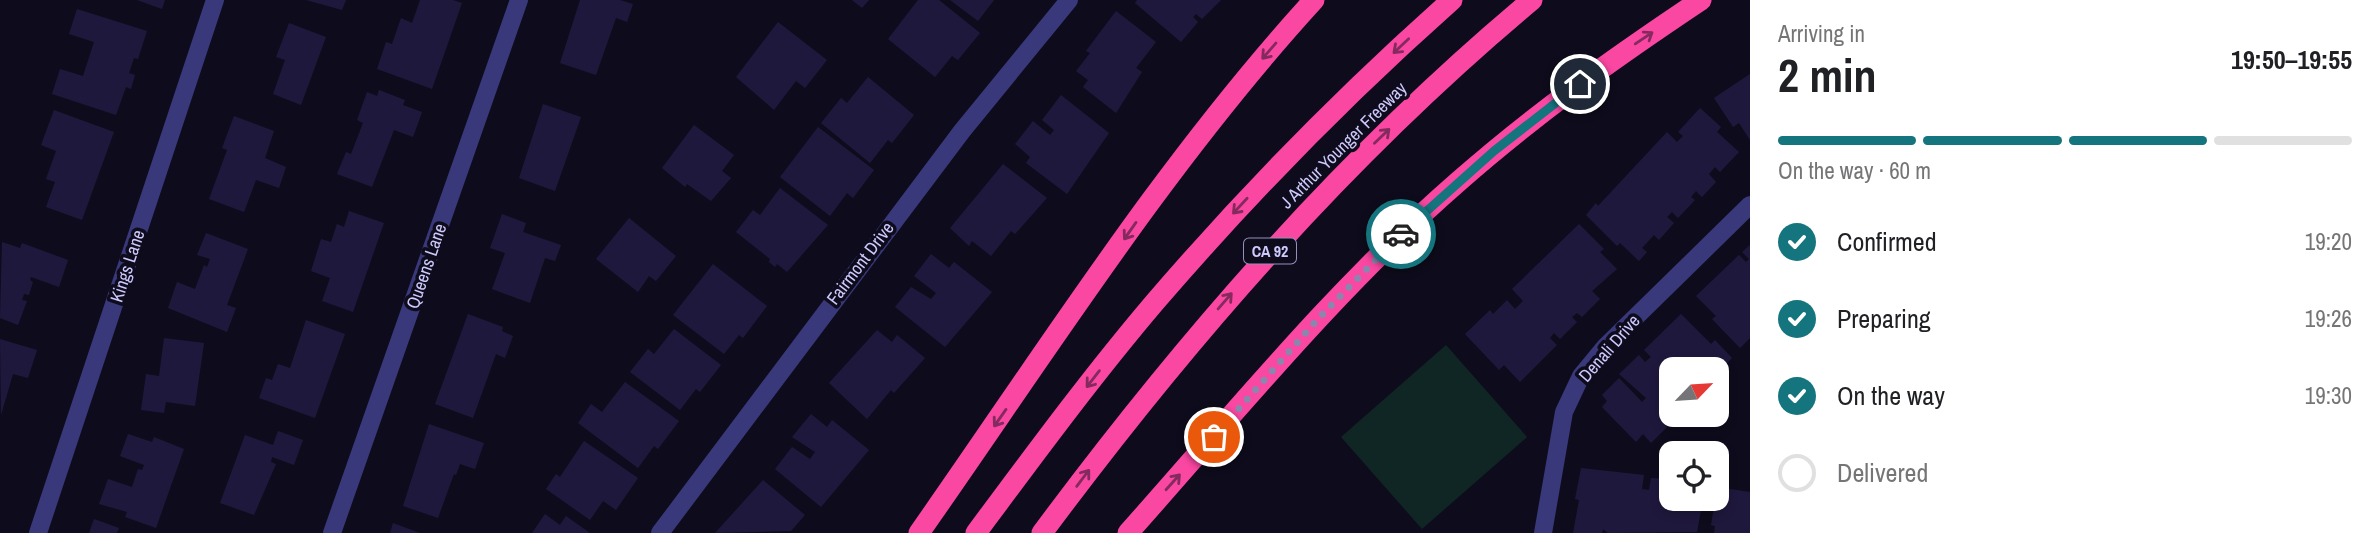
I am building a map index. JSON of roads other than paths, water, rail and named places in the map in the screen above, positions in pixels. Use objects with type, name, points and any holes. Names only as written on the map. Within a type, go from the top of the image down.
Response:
[{"type":"highway","points":[[919,533],[1174,170],[1252,71],[1314,0]]},
{"type":"highway","name":"J Arthur Younger Freeway","points":[[976,533],[1085,389],[1189,262],[1320,124],[1452,0]]},
{"type":"highway","name":"J Arthur Younger Freeway","points":[[1042,533],[1169,367],[1275,246],[1399,120],[1532,0]]},
{"type":"highway","points":[[1128,533],[1316,321],[1432,205],[1563,96],[1701,0]]},
{"type":"street","name":"Kings Lane","points":[[38,533],[215,0]]},
{"type":"street","name":"Queens Lane","points":[[332,533],[519,0]]},
{"type":"street","name":"Fairmont Drive","points":[[660,533],[953,141],[1069,0]]},
{"type":"street","name":"Denali Drive","points":[[1543,533],[1564,412],[1581,376],[1605,347],[1750,205]]}]
